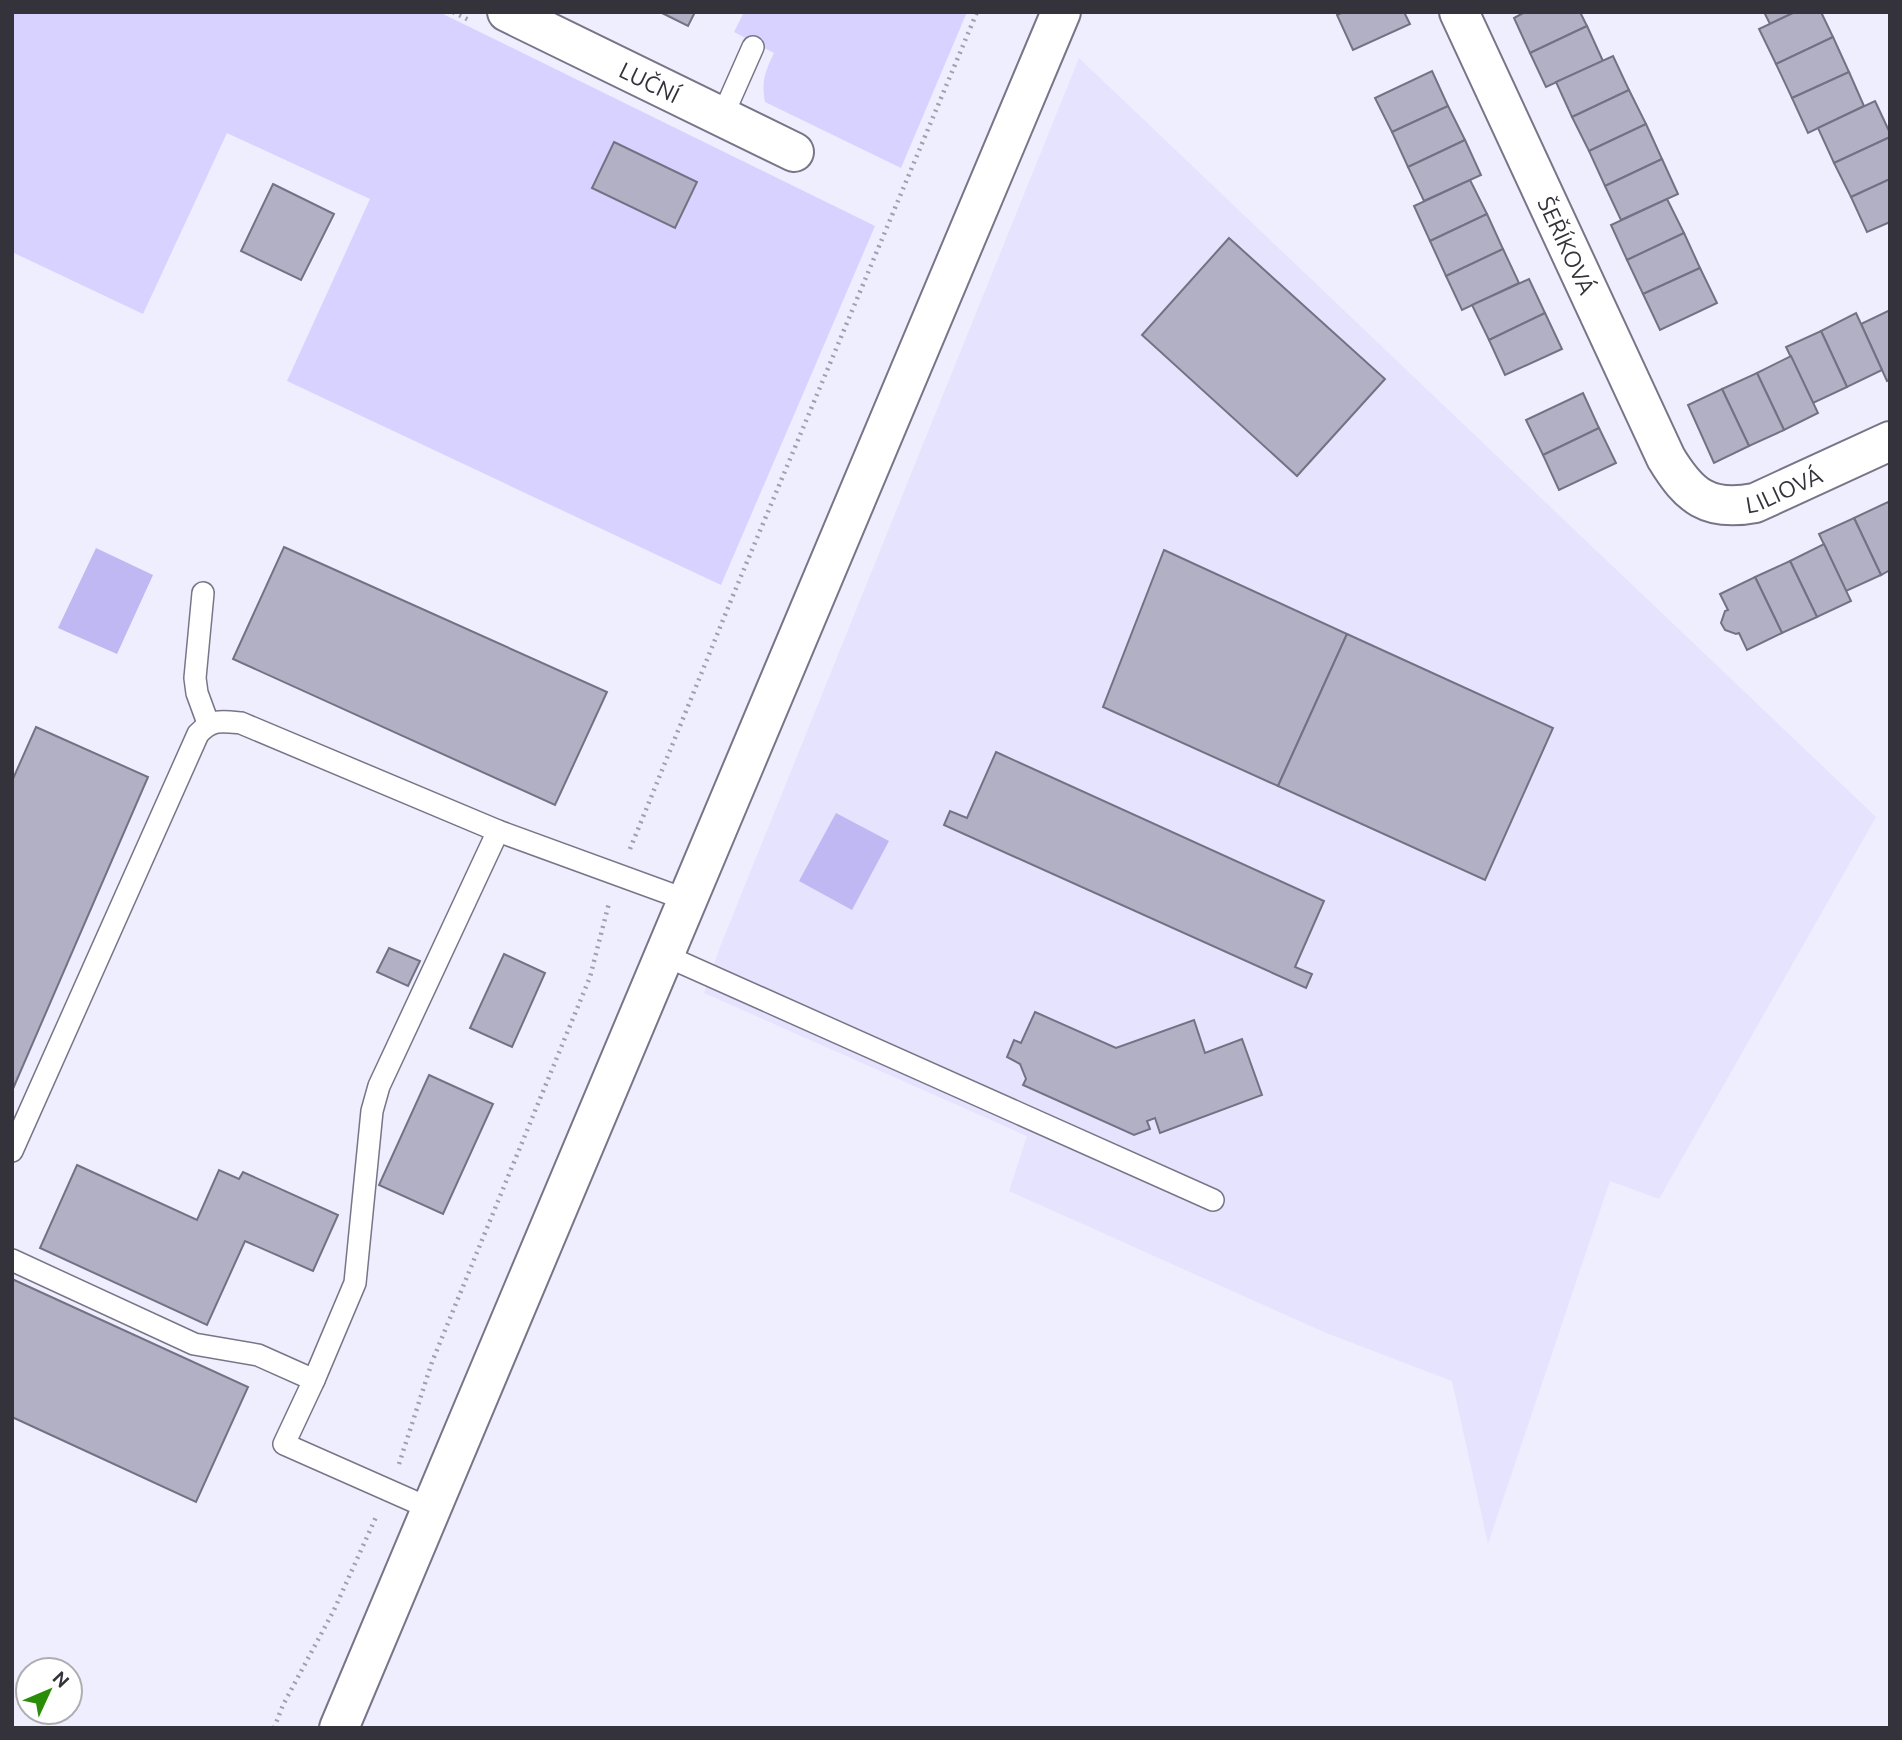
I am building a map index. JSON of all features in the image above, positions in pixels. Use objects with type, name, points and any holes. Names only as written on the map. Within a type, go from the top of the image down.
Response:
[{"type":"street","name":"LUČNÍ","points":[[507,12],[794,152]]},
{"type":"street","points":[[339,1728],[1061,12]]},
{"type":"street","name":"ŠEŘÍKOVÁ","points":[[1459,12],[1665,458],[1679,479]]},
{"type":"street","name":"LILIOVÁ","points":[[1679,479],[1695,495],[1716,503],[1736,506],[1755,503],[1890,441]]},
{"type":"lane","points":[[722,117],[753,47]]},
{"type":"lane","points":[[203,593],[195,678],[208,723]]},
{"type":"lane","points":[[12,1151],[187,756],[198,734],[208,723],[241,723],[498,831],[687,900]]},
{"type":"lane","points":[[431,1509],[284,1444],[355,1283],[372,1111],[379,1086],[498,831]]},
{"type":"lane","points":[[664,955],[1213,1200]]},
{"type":"lane","points":[[12,1260],[194,1344],[258,1355],[314,1380]]},
{"type":"path","points":[[274,1728],[283,1705],[334,1610],[400,1463],[432,1362],[590,977],[610,900],[620,874],[734,593],[977,12]]},
{"type":"shaded area","points":[[12,12],[439,12],[875,226],[721,585],[287,381],[370,199],[227,133],[143,314],[12,252]]},
{"type":"shaded area","points":[[744,12],[967,12],[901,168],[765,102],[765,77],[774,53],[734,32]]},
{"type":"shaded area","points":[[1079,58],[1876,817],[1659,1199],[1610,1181],[1488,1544],[1452,1381],[1326,1333],[1009,1191],[1027,1136],[704,993],[720,947]]},
{"type":"shaded area","points":[[96,548],[153,575],[117,654],[58,628]]},
{"type":"shaded area","points":[[836,813],[889,841],[852,910],[799,881]]},
{"type":"building","points":[[660,12],[695,12],[688,26]]},
{"type":"building","points":[[1343,12],[1404,12],[1410,24],[1353,50],[1337,15]]},
{"type":"building","points":[[1525,12],[1580,12],[1587,26],[1530,53],[1514,18]]},
{"type":"building","points":[[1764,12],[1795,12],[1770,24]]},
{"type":"building","points":[[1795,12],[1821,12],[1833,37],[1776,64],[1759,29]]},
{"type":"building","points":[[1587,26],[1603,61],[1546,87],[1530,53]]},
{"type":"building","points":[[1833,37],[1849,72],[1792,98],[1776,64]]},
{"type":"building","points":[[1613,56],[1629,90],[1572,117],[1556,82]]},
{"type":"building","points":[[1432,71],[1448,106],[1392,132],[1375,98]]},
{"type":"building","points":[[1849,72],[1864,106],[1808,133],[1792,98]]},
{"type":"building","points":[[1629,90],[1646,124],[1589,151],[1572,117]]},
{"type":"building","points":[[1875,101],[1890,137],[1834,163],[1818,128]]},
{"type":"building","points":[[1448,106],[1465,140],[1408,167],[1392,132]]},
{"type":"building","points":[[1646,124],[1662,159],[1605,186],[1589,151]]},
{"type":"building","points":[[1890,137],[1890,179],[1851,197],[1834,163]]},
{"type":"building","points":[[1465,140],[1481,175],[1424,201],[1408,167]]},
{"type":"building","points":[[614,142],[697,182],[675,228],[592,188]]},
{"type":"building","points":[[1662,159],[1678,194],[1621,220],[1605,186]]},
{"type":"building","points":[[1890,179],[1890,222],[1867,232],[1851,197]]},
{"type":"building","points":[[1470,180],[1487,214],[1430,241],[1414,206]]},
{"type":"building","points":[[273,184],[334,214],[301,280],[241,251]]},
{"type":"building","points":[[1667,199],[1684,233],[1627,260],[1611,225]]},
{"type":"building","points":[[1487,214],[1503,249],[1446,276],[1430,241]]},
{"type":"building","points":[[1684,233],[1700,268],[1643,294],[1627,260]]},
{"type":"building","points":[[1229,238],[1385,379],[1297,476],[1142,335]]},
{"type":"building","points":[[1503,249],[1519,283],[1462,310],[1446,276]]},
{"type":"building","points":[[1700,268],[1717,303],[1660,330],[1643,294]]},
{"type":"building","points":[[1529,279],[1545,313],[1489,340],[1472,305]]},
{"type":"building","points":[[1890,310],[1890,379],[1887,381],[1861,324]]},
{"type":"building","points":[[1545,313],[1562,349],[1505,375],[1489,340]]},
{"type":"building","points":[[1856,313],[1882,370],[1847,387],[1821,331]]},
{"type":"building","points":[[1821,331],[1847,387],[1813,403],[1786,347]]},
{"type":"building","points":[[1791,356],[1818,413],[1784,430],[1757,373]]},
{"type":"building","points":[[1757,373],[1784,430],[1749,446],[1722,389]]},
{"type":"building","points":[[1722,389],[1749,446],[1714,463],[1688,405]]},
{"type":"building","points":[[1583,393],[1599,428],[1543,455],[1526,420]]},
{"type":"building","points":[[1599,428],[1616,463],[1559,490],[1543,455]]},
{"type":"building","points":[[1888,502],[1890,570],[1881,575],[1854,518]]},
{"type":"building","points":[[1854,518],[1881,575],[1846,591],[1819,534]]},
{"type":"building","points":[[1824,544],[1851,601],[1817,617],[1790,561]]},
{"type":"building","points":[[284,547],[607,692],[555,805],[233,659]]},
{"type":"building","points":[[1164,550],[1347,634],[1278,786],[1103,707]]},
{"type":"building","points":[[1790,561],[1817,617],[1782,633],[1755,577]]},
{"type":"building","points":[[1755,577],[1782,633],[1747,650],[1739,633],[1725,630],[1721,623],[1725,611],[1728,610],[1720,594]]},
{"type":"building","points":[[1347,634],[1553,728],[1485,880],[1278,786]]},
{"type":"building","points":[[36,727],[148,777],[12,1091],[12,781]]},
{"type":"building","points":[[996,752],[1324,901],[1295,967],[1312,974],[1306,988],[944,825],[950,811],[967,818]]},
{"type":"building","points":[[389,948],[420,961],[408,986],[377,972]]},
{"type":"building","points":[[504,954],[545,973],[512,1047],[470,1028]]},
{"type":"building","points":[[1035,1012],[1116,1048],[1194,1020],[1205,1053],[1242,1039],[1262,1095],[1160,1133],[1155,1118],[1147,1121],[1150,1129],[1134,1135],[1023,1085],[1026,1079],[1020,1064],[1007,1057],[1014,1040],[1021,1043]]},
{"type":"building","points":[[429,1075],[493,1104],[443,1214],[379,1185]]},
{"type":"building","points":[[77,1165],[197,1220],[219,1170],[239,1179],[243,1172],[338,1215],[313,1271],[245,1241],[207,1325],[40,1248]]},
{"type":"building","points":[[12,1279],[248,1387],[196,1502],[12,1417]]}]
